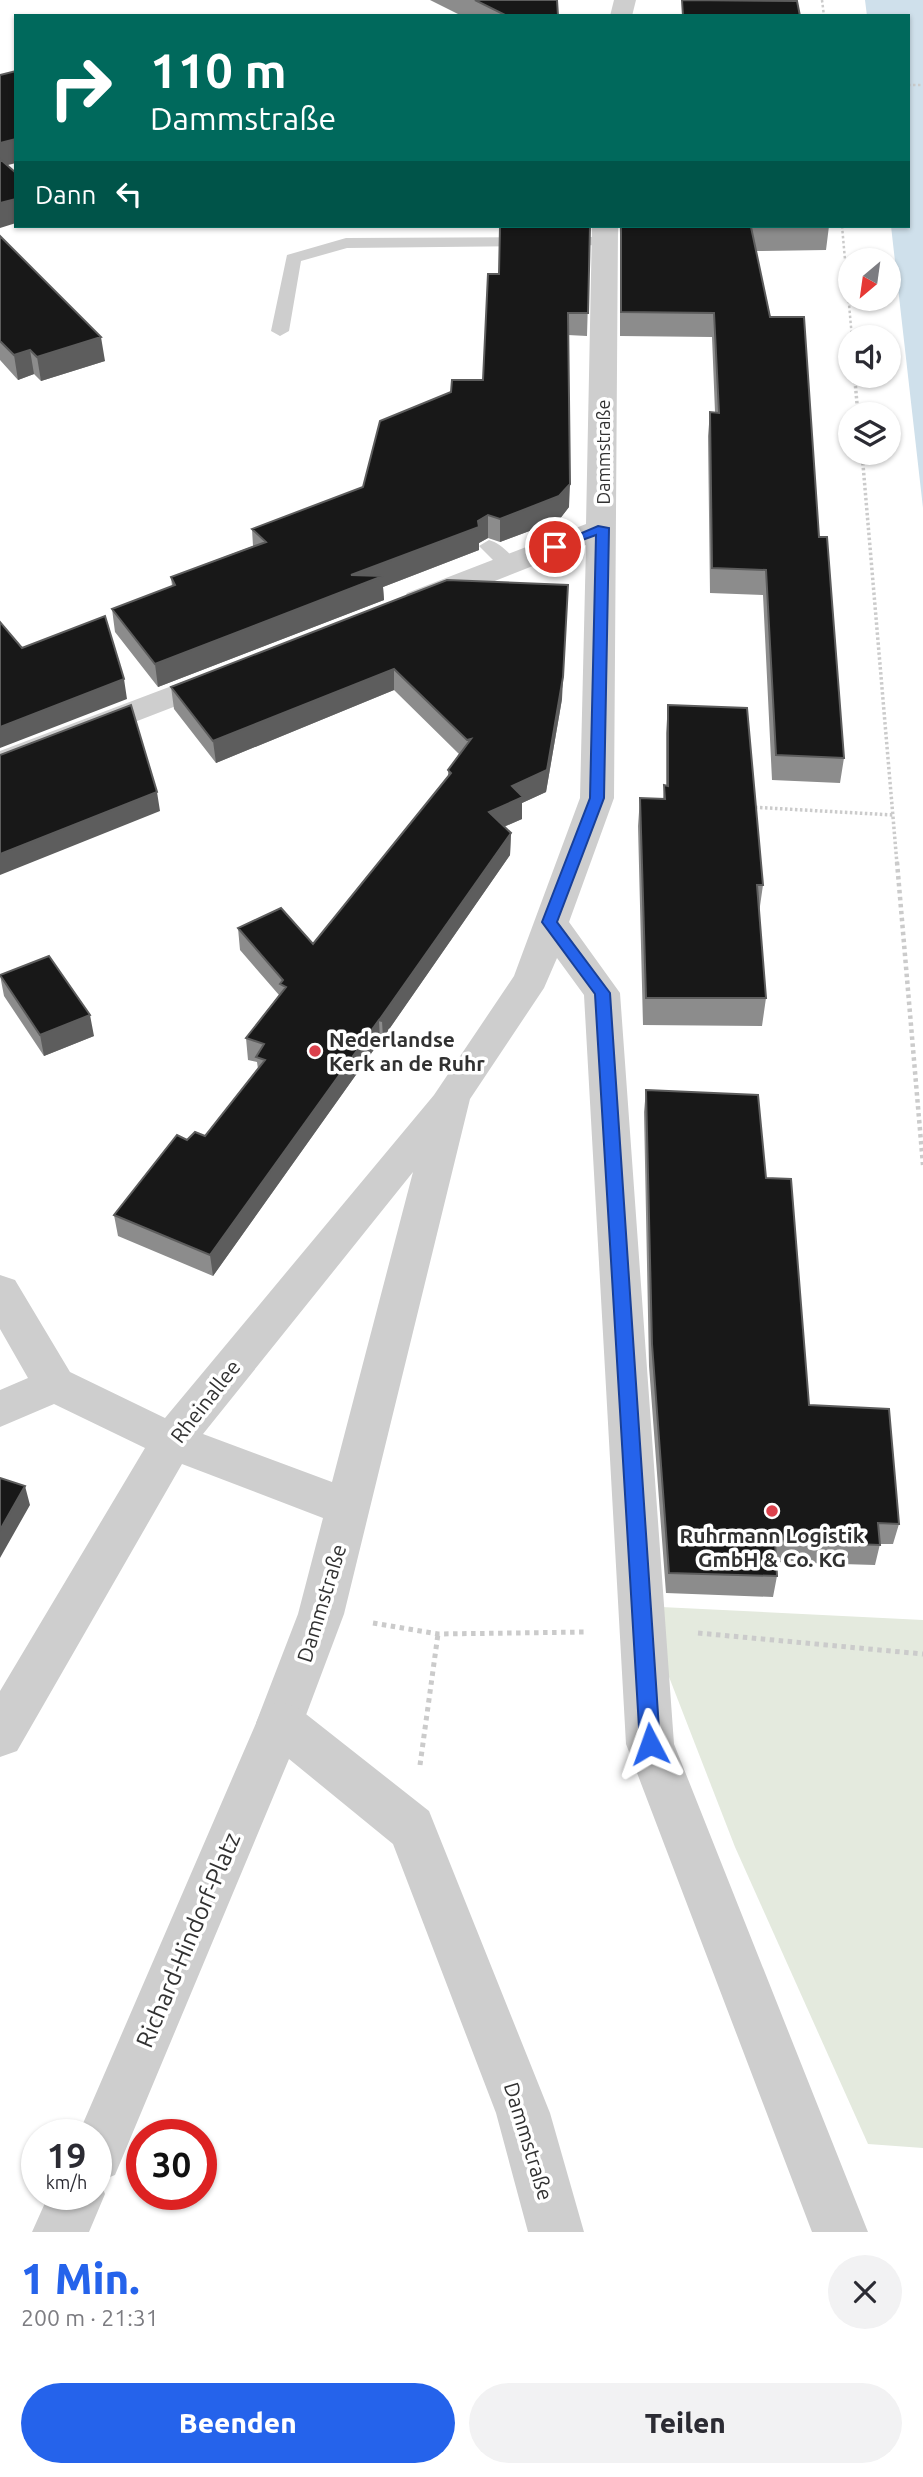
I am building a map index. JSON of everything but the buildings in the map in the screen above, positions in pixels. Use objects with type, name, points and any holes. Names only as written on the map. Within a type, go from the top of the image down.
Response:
[{"type":"street","name":"Dammstraße","points":[[280,1723],[321,1614],[452,1096],[531,979],[597,798],[605,234]]},
{"type":"street","points":[[391,611],[499,556],[602,528]]},
{"type":"street","points":[[0,763],[248,667]]},
{"type":"street","points":[[550,922],[602,993],[650,1744],[840,2232]]},
{"type":"street","name":"Rheinallee","points":[[0,1735],[173,1441],[452,1096]]},
{"type":"street","points":[[0,1292],[55,1385],[173,1441],[349,1508]]},
{"type":"street","points":[[0,1409],[55,1385]]},
{"type":"street","points":[[280,1723],[412,1828]]},
{"type":"street","name":"Richard-Hindorf-Platz","points":[[112,2119],[280,1723]]},
{"type":"street","name":"Dammstraße","points":[[412,1828],[523,2113],[556,2232]]},
{"type":"street","points":[[60,2232],[70,2210]]},
{"type":"lane","points":[[281,331],[293,258],[346,243],[605,234]]},
{"type":"path","points":[[842,228],[851,325]]},
{"type":"path","points":[[863,465],[923,1165]]},
{"type":"path","points":[[748,807],[893,814]]},
{"type":"path","points":[[321,1614],[438,1634],[662,1630],[923,1654]]},
{"type":"path","points":[[412,1828],[438,1634]]},
{"type":"shaded area","points":[[661,1607],[923,1620],[923,2148],[868,2144],[735,1847],[664,1664]]},
{"type":"water","points":[[865,0],[923,0],[923,508],[901,312],[901,248],[893,248],[891,228],[910,228],[910,14],[867,14]]},
{"type":"place","name":"Nederlandse Kerk an de Ruhr","points":[[315,1051]]},
{"type":"place","name":"Ruhrmann Logistik GmbH & Co. KG","points":[[772,1511]]},
{"type":"route","points":[[555,547],[602,528],[597,798],[550,922],[602,993],[650,1744]]}]
